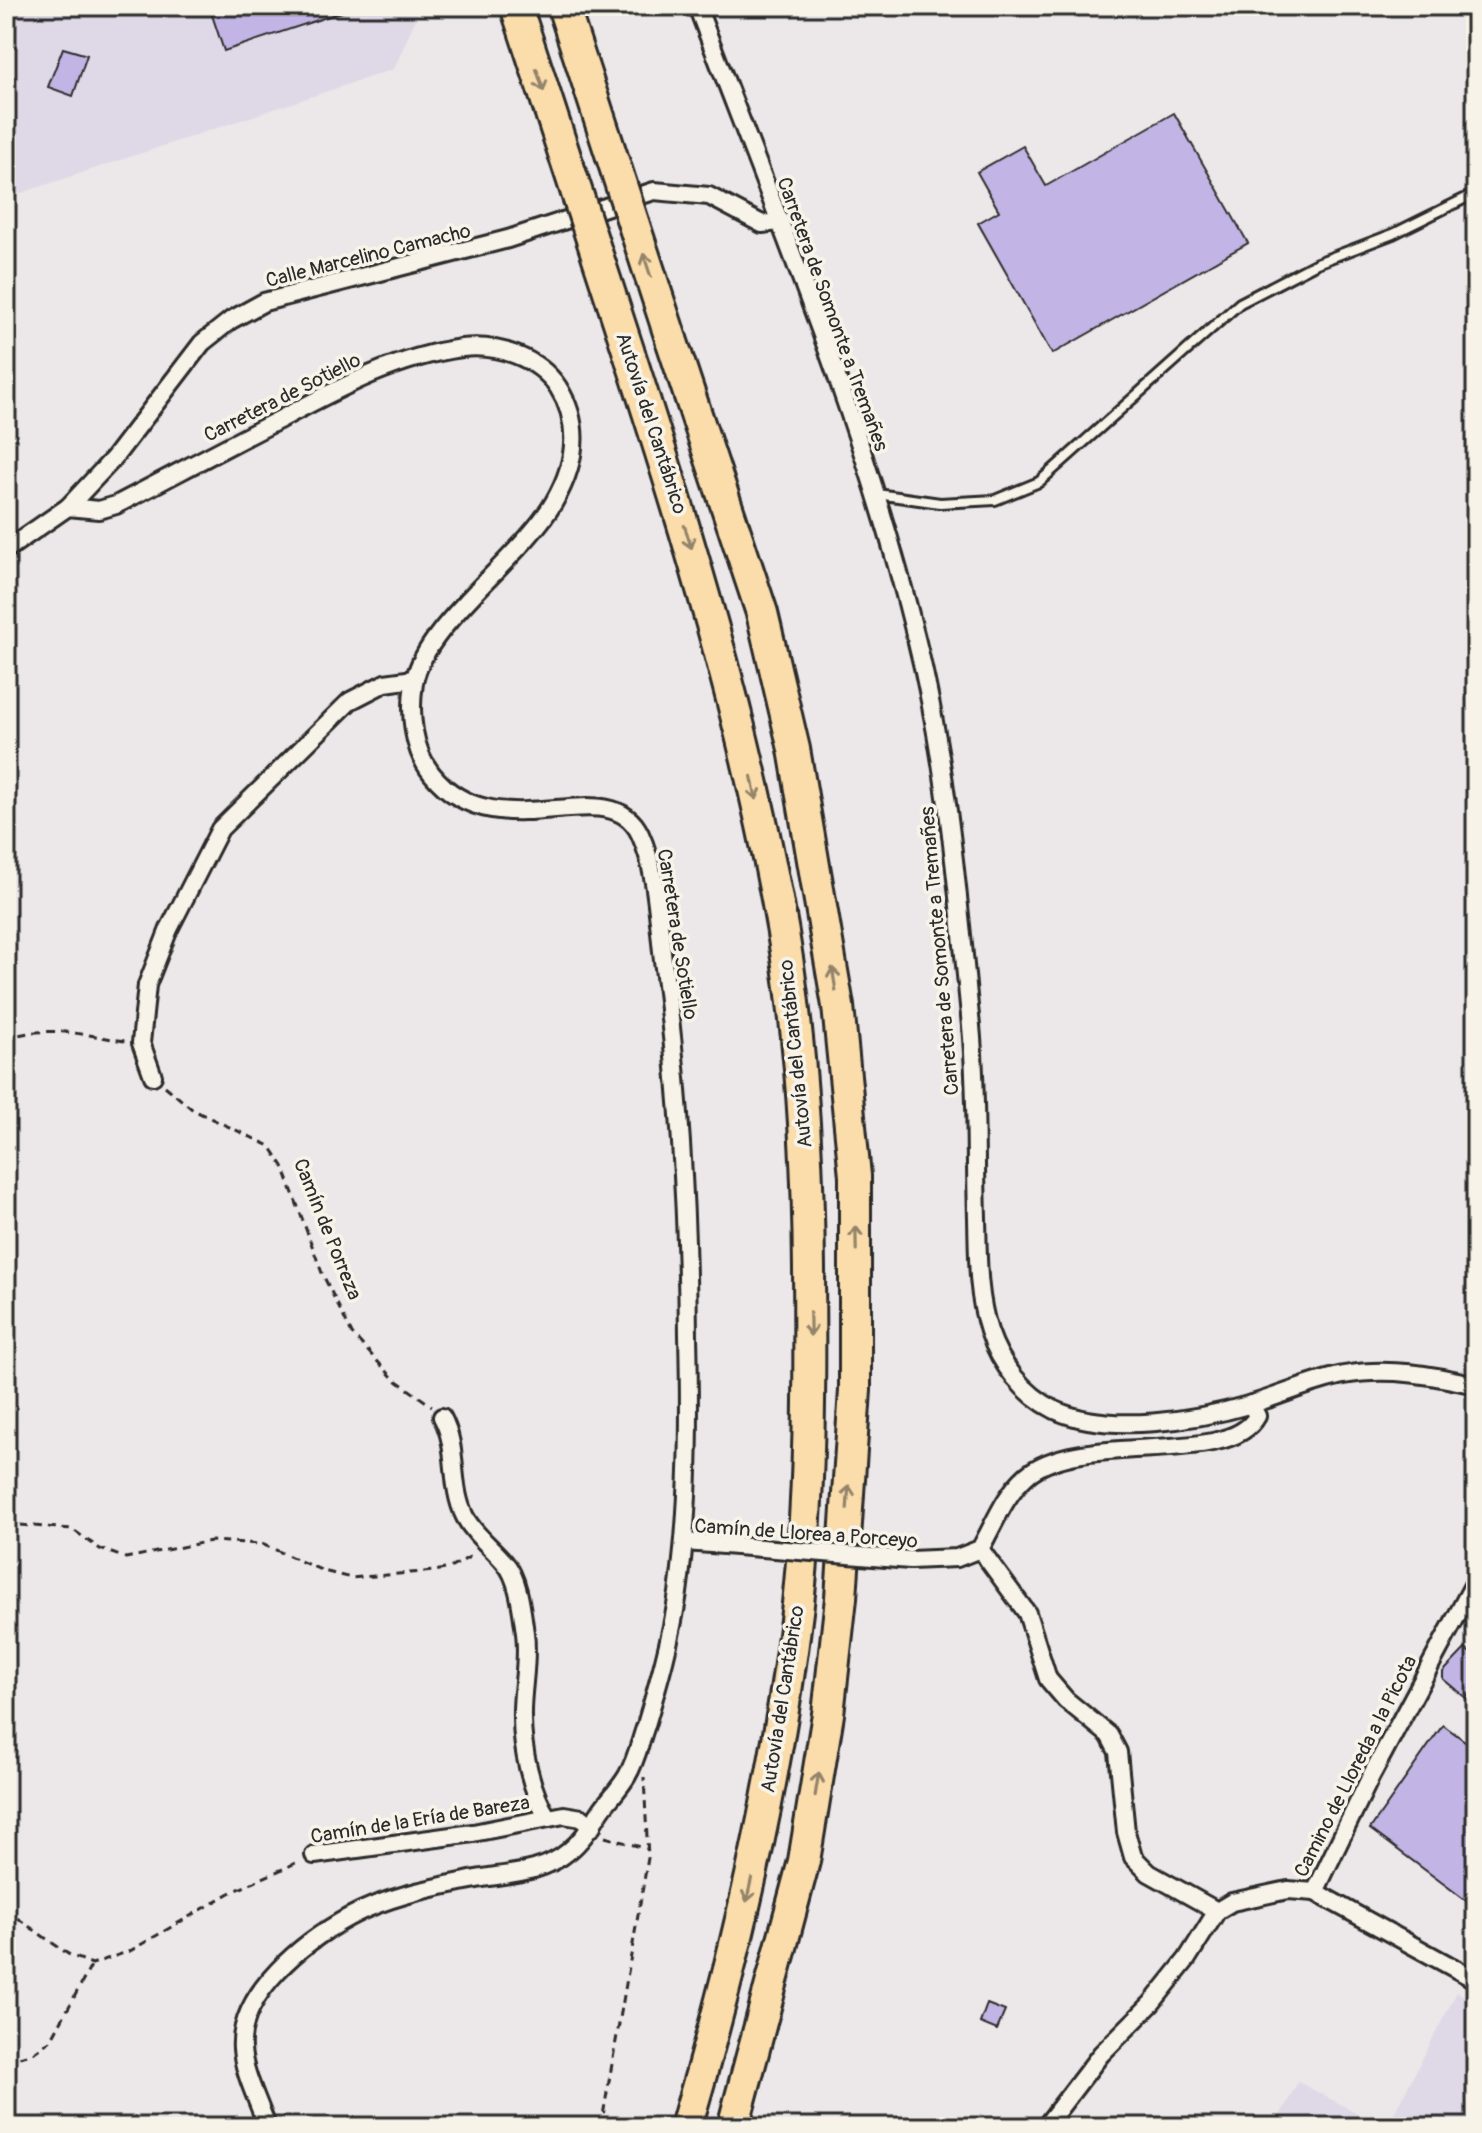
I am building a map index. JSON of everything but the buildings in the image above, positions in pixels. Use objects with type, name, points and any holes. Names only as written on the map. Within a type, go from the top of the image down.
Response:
[{"type":"highway","name":"Autovía del Cantábrico","points":[[516,6],[693,552],[749,767],[778,903],[796,1040],[808,1176],[811,1422],[798,1602],[781,1724],[741,1926],[686,2127]]},
{"type":"highway","points":[[563,6],[762,613],[794,749],[838,1006],[855,1176],[855,1390],[841,1598],[828,1714],[804,1861],[733,2127]]},
{"type":"highway","points":[[750,2127],[799,1943],[804,1861]]},
{"type":"street","name":"Carretera de Somonte a Tremañes","points":[[697,6],[779,222],[876,494],[917,641],[954,856],[972,1037],[979,1288],[989,1332],[1004,1365],[1023,1388],[1055,1410],[1095,1421],[1152,1422],[1202,1416],[1345,1375],[1397,1372],[1476,1385]]},
{"type":"street","name":"Calle Marcelino Camacho","points":[[6,550],[68,507],[113,459],[202,343],[231,320],[264,302],[508,239],[654,191],[709,196],[762,224],[779,222]]},
{"type":"street","name":"Carretera de Sotiello","points":[[68,507],[99,510],[116,505],[370,373],[464,348],[490,348],[522,357],[545,369],[567,405],[576,441],[569,470],[539,524],[428,647],[414,679],[413,710],[422,761],[437,782],[460,800],[483,810],[501,813],[593,806],[612,808],[635,824],[644,844],[654,895],[680,1087],[686,1189],[690,1441],[685,1542]]},
{"type":"street","points":[[153,1076],[141,1043],[147,985],[169,929],[220,829],[350,701],[385,683],[414,679]]},
{"type":"street","points":[[1045,2127],[1101,2054],[1151,2004],[1217,1911],[1149,1873],[1133,1857],[1126,1832],[1118,1752],[1109,1735],[1066,1700],[1048,1679],[1027,1613],[980,1549],[1006,1497],[1027,1475],[1052,1459],[1104,1450],[1202,1444],[1234,1435],[1253,1424],[1257,1416],[1251,1404]]},
{"type":"street","points":[[442,1417],[450,1432],[455,1490],[466,1518],[508,1566],[517,1592],[525,1635],[523,1736],[538,1802],[548,1818]]},
{"type":"street","name":"Camín de Llorea a Porceyo","points":[[267,2127],[244,2060],[243,2036],[253,2004],[296,1955],[352,1915],[391,1899],[553,1862],[570,1851],[592,1827],[635,1760],[664,1669],[685,1542],[910,1560],[957,1558],[980,1549]]},
{"type":"street","name":"Camino de Lloreda a la Picota","points":[[1217,1911],[1232,1902],[1288,1890],[1315,1892],[1371,1776],[1476,1580]]},
{"type":"street","name":"Camín de la Ería de Bareza","points":[[314,1855],[473,1833],[564,1815],[582,1818],[592,1827]]},
{"type":"street","points":[[1315,1892],[1476,1980]]},
{"type":"lane","points":[[876,494],[940,503],[995,500],[1039,482],[1240,303],[1317,263],[1393,234],[1476,193]]},
{"type":"path","points":[[6,1039],[20,1033],[53,1031],[141,1043]]},
{"type":"path","name":"Camín de Porreza","points":[[153,1076],[193,1110],[270,1146],[283,1166],[322,1273],[352,1334],[394,1379],[428,1402],[442,1417]]},
{"type":"path","points":[[6,1524],[72,1529],[100,1549],[126,1558],[211,1541],[262,1544],[304,1563],[351,1578],[450,1568],[487,1545]]},
{"type":"path","points":[[601,2127],[621,2024],[648,1849],[646,1779],[635,1760]]},
{"type":"path","points":[[592,1827],[605,1837],[648,1849]]},
{"type":"path","name":"Camín de la Ería de Bareza","points":[[92,1964],[130,1951],[230,1893],[314,1855]]},
{"type":"path","points":[[6,1910],[68,1954],[92,1964],[51,2040],[33,2053],[6,2061]]},
{"type":"shaded area","points":[[6,6],[421,6],[394,69],[6,198]]},
{"type":"shaded area","points":[[1457,1992],[1476,2002],[1476,2127],[1387,2127]]},
{"type":"shaded area","points":[[1298,2082],[1384,2127],[1274,2127]]}]
